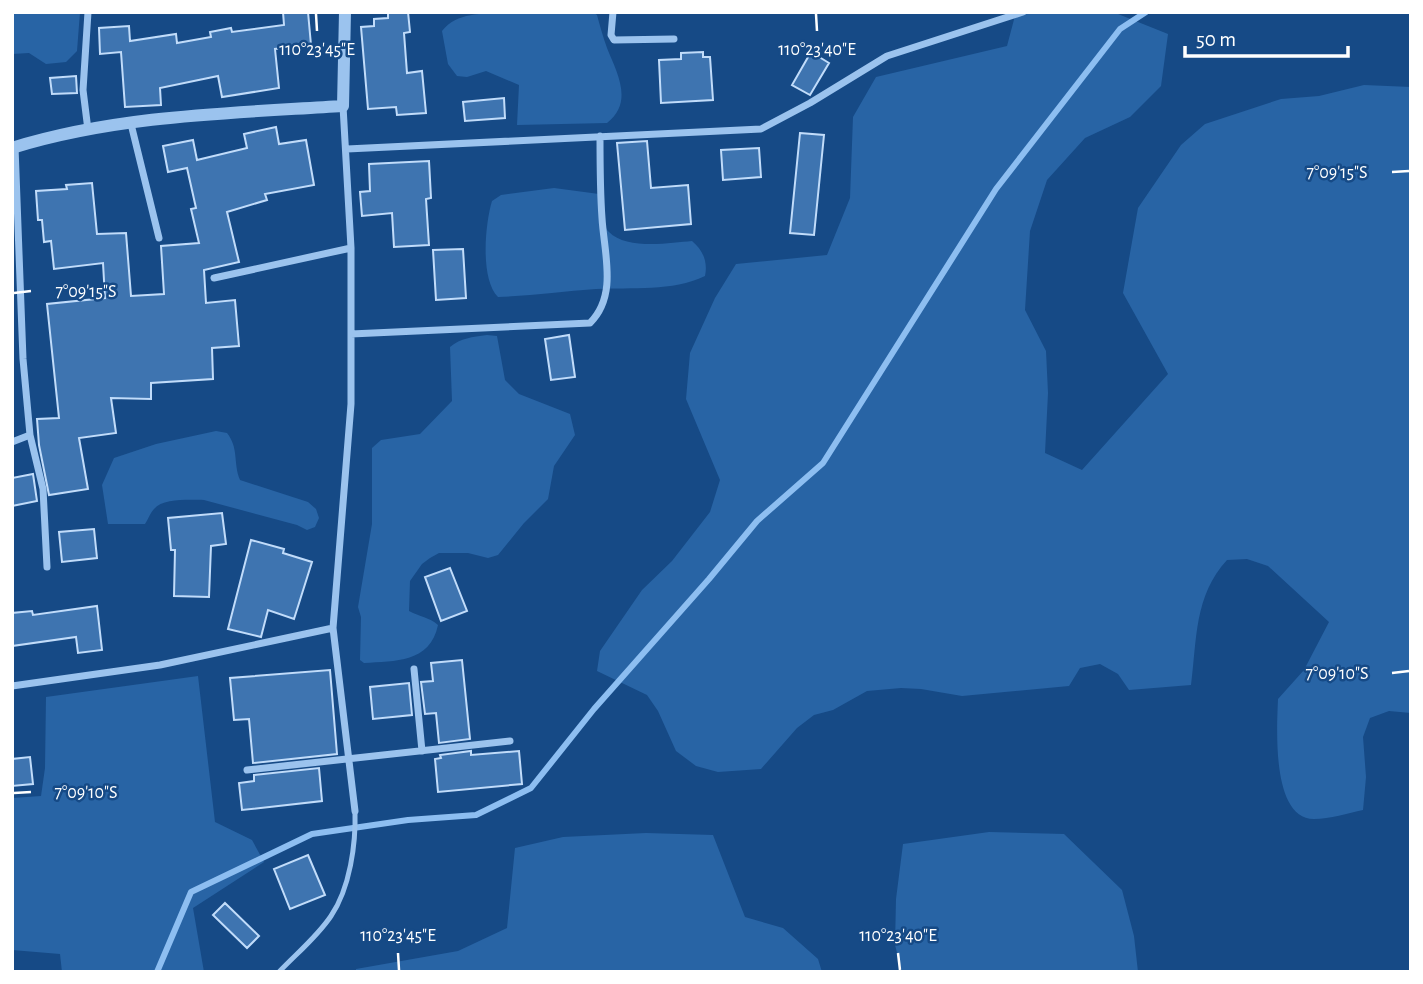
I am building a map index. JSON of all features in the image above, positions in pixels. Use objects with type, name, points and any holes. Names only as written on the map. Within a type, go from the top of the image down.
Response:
[{"type":"street","points":[[88,12],[83,90],[88,130]]},
{"type":"street","points":[[345,12],[343,106],[351,248],[351,404],[333,628],[355,811]]},
{"type":"street","points":[[613,12],[611,35],[614,40],[674,39]]},
{"type":"street","points":[[347,149],[761,130],[887,56],[1023,12]]},
{"type":"street","points":[[47,567],[43,489],[30,435],[25,395],[14,148],[88,130],[131,124],[218,114],[343,106]]},
{"type":"street","points":[[131,124],[159,238]]},
{"type":"street","points":[[351,334],[590,323],[600,313],[607,270],[602,222],[600,136]]},
{"type":"street","points":[[214,278],[351,248]]},
{"type":"street","points":[[12,326],[22,323]]},
{"type":"street","points":[[12,442],[30,435]]},
{"type":"street","points":[[12,686],[160,664],[333,628]]},
{"type":"street","points":[[414,669],[422,751]]},
{"type":"street","points":[[247,771],[510,741]]},
{"type":"lane","points":[[279,972],[333,913],[356,841],[355,811]]},
{"type":"shaded area","points":[[12,12],[80,12],[77,51],[66,62],[46,64],[29,53],[12,54]]},
{"type":"shaded area","points":[[505,12],[593,12],[597,15],[619,77],[622,97],[615,115],[607,123],[517,125],[519,85],[486,71],[467,77],[457,76],[448,64],[442,31],[462,17]]},
{"type":"shaded area","points":[[1016,12],[1113,12],[1168,34],[1161,86],[1130,117],[1085,138],[1047,180],[1030,231],[1025,310],[1046,351],[1048,393],[1045,453],[1082,470],[1168,374],[1123,293],[1138,208],[1181,145],[1205,124],[1281,99],[1319,96],[1364,85],[1411,87],[1411,713],[1389,711],[1370,718],[1363,737],[1366,777],[1363,810],[1314,819],[1300,815],[1290,804],[1283,788],[1280,770],[1278,699],[1304,670],[1329,622],[1268,566],[1247,559],[1227,560],[1208,588],[1196,635],[1191,685],[1129,690],[1118,674],[1100,664],[1080,668],[1069,686],[962,696],[921,689],[867,691],[833,710],[814,715],[797,728],[761,769],[718,772],[696,766],[676,751],[658,711],[647,695],[597,671],[600,651],[642,590],[672,561],[710,512],[720,480],[686,399],[690,353],[715,298],[736,264],[827,255],[850,198],[853,117],[876,77],[1007,46]]},
{"type":"shaded area","points":[[554,188],[599,194],[604,224],[617,238],[649,244],[692,241],[704,257],[705,276],[666,287],[596,289],[498,297],[492,289],[486,265],[487,223],[492,201],[501,195]]},
{"type":"shaded area","points":[[497,336],[505,380],[519,394],[570,414],[575,435],[554,466],[548,499],[498,555],[488,558],[468,553],[439,553],[422,564],[410,581],[409,611],[438,625],[427,647],[399,660],[364,663],[360,660],[361,617],[358,607],[372,524],[372,448],[381,440],[420,434],[452,401],[450,347],[472,337]]},
{"type":"shaded area","points":[[216,431],[227,433],[231,439],[240,480],[308,502],[316,509],[319,518],[315,527],[307,530],[204,500],[177,500],[158,505],[145,524],[108,524],[102,485],[114,458],[156,444]]},
{"type":"shaded area","points":[[198,676],[215,822],[252,840],[264,862],[193,908],[204,972],[62,972],[60,954],[12,950],[12,798],[41,796],[45,768],[46,697]]},
{"type":"shaded area","points":[[989,832],[1064,834],[1122,890],[1134,936],[1138,972],[902,972],[895,945],[896,899],[903,844]]},
{"type":"shaded area","points":[[646,833],[713,835],[745,917],[783,928],[818,959],[822,972],[356,972],[356,969],[458,951],[507,928],[515,848],[563,837]]},
{"type":"building","points":[[283,12],[308,12],[311,45],[275,49],[279,88],[222,97],[218,76],[160,88],[161,105],[125,107],[121,52],[100,54],[99,28],[129,26],[130,41],[176,34],[177,43],[211,37],[210,32],[231,28],[232,32],[284,25]]},
{"type":"building","points":[[388,12],[408,12],[410,32],[404,33],[407,73],[422,71],[426,113],[397,115],[396,107],[368,109],[361,27],[374,26],[374,19],[388,18]]},
{"type":"building","points":[[703,52],[703,57],[710,57],[713,100],[661,103],[659,60],[681,59],[681,53]]},
{"type":"building","points":[[811,52],[829,63],[810,95],[792,85]]},
{"type":"building","points":[[76,76],[77,93],[52,94],[50,78]]},
{"type":"building","points":[[504,98],[505,118],[465,121],[463,102]]},
{"type":"building","points":[[276,127],[279,144],[306,140],[314,185],[265,194],[267,200],[227,212],[239,262],[204,270],[206,303],[235,300],[239,346],[212,348],[213,379],[151,383],[151,399],[111,398],[116,433],[79,438],[88,489],[49,495],[37,419],[59,418],[47,304],[105,298],[103,263],[54,269],[51,241],[44,242],[42,220],[38,220],[36,191],[67,189],[66,185],[92,183],[97,234],[126,233],[131,296],[164,294],[161,246],[199,243],[191,209],[196,208],[187,168],[168,172],[163,146],[193,140],[197,160],[247,148],[244,134]]},
{"type":"building","points":[[800,133],[824,135],[814,235],[790,233]]},
{"type":"building","points":[[647,141],[651,188],[688,185],[691,224],[625,230],[617,143]]},
{"type":"building","points":[[759,148],[761,177],[723,180],[721,150]]},
{"type":"building","points":[[429,161],[431,198],[426,199],[429,245],[394,247],[392,213],[362,216],[360,192],[370,191],[369,164]]},
{"type":"building","points":[[463,249],[466,298],[436,300],[433,250]]},
{"type":"building","points":[[569,335],[575,377],[551,380],[545,339]]},
{"type":"building","points":[[33,474],[37,501],[12,506],[12,478]]},
{"type":"building","points":[[222,513],[226,544],[211,546],[209,597],[174,596],[175,550],[171,550],[168,518]]},
{"type":"building","points":[[94,529],[97,558],[62,562],[59,532]]},
{"type":"building","points":[[251,540],[284,549],[283,553],[312,562],[294,619],[268,610],[261,637],[228,629]]},
{"type":"building","points":[[450,568],[467,611],[441,621],[425,577]]},
{"type":"building","points":[[97,606],[102,650],[78,653],[76,637],[12,646],[12,613],[32,611],[33,615]]},
{"type":"building","points":[[462,660],[470,739],[439,743],[436,713],[425,714],[421,682],[433,681],[431,663]]},
{"type":"building","points":[[330,670],[337,754],[253,763],[249,719],[234,720],[230,678]]},
{"type":"building","points":[[409,683],[412,715],[373,719],[370,687]]},
{"type":"building","points":[[471,751],[471,755],[519,751],[522,784],[438,792],[435,759],[441,758],[440,755]]},
{"type":"building","points":[[30,757],[33,784],[12,786],[12,759]]},
{"type":"building","points":[[319,768],[322,801],[242,810],[239,783],[254,781],[254,775]]},
{"type":"building","points":[[308,855],[325,895],[290,909],[274,869]]},
{"type":"building","points":[[225,903],[259,936],[247,948],[213,915]]},
{"type":"waterway","points":[[157,972],[191,892],[312,834],[408,820],[476,815],[531,788],[594,709],[757,521],[823,463],[996,189],[1120,29],[1146,12]]}]
